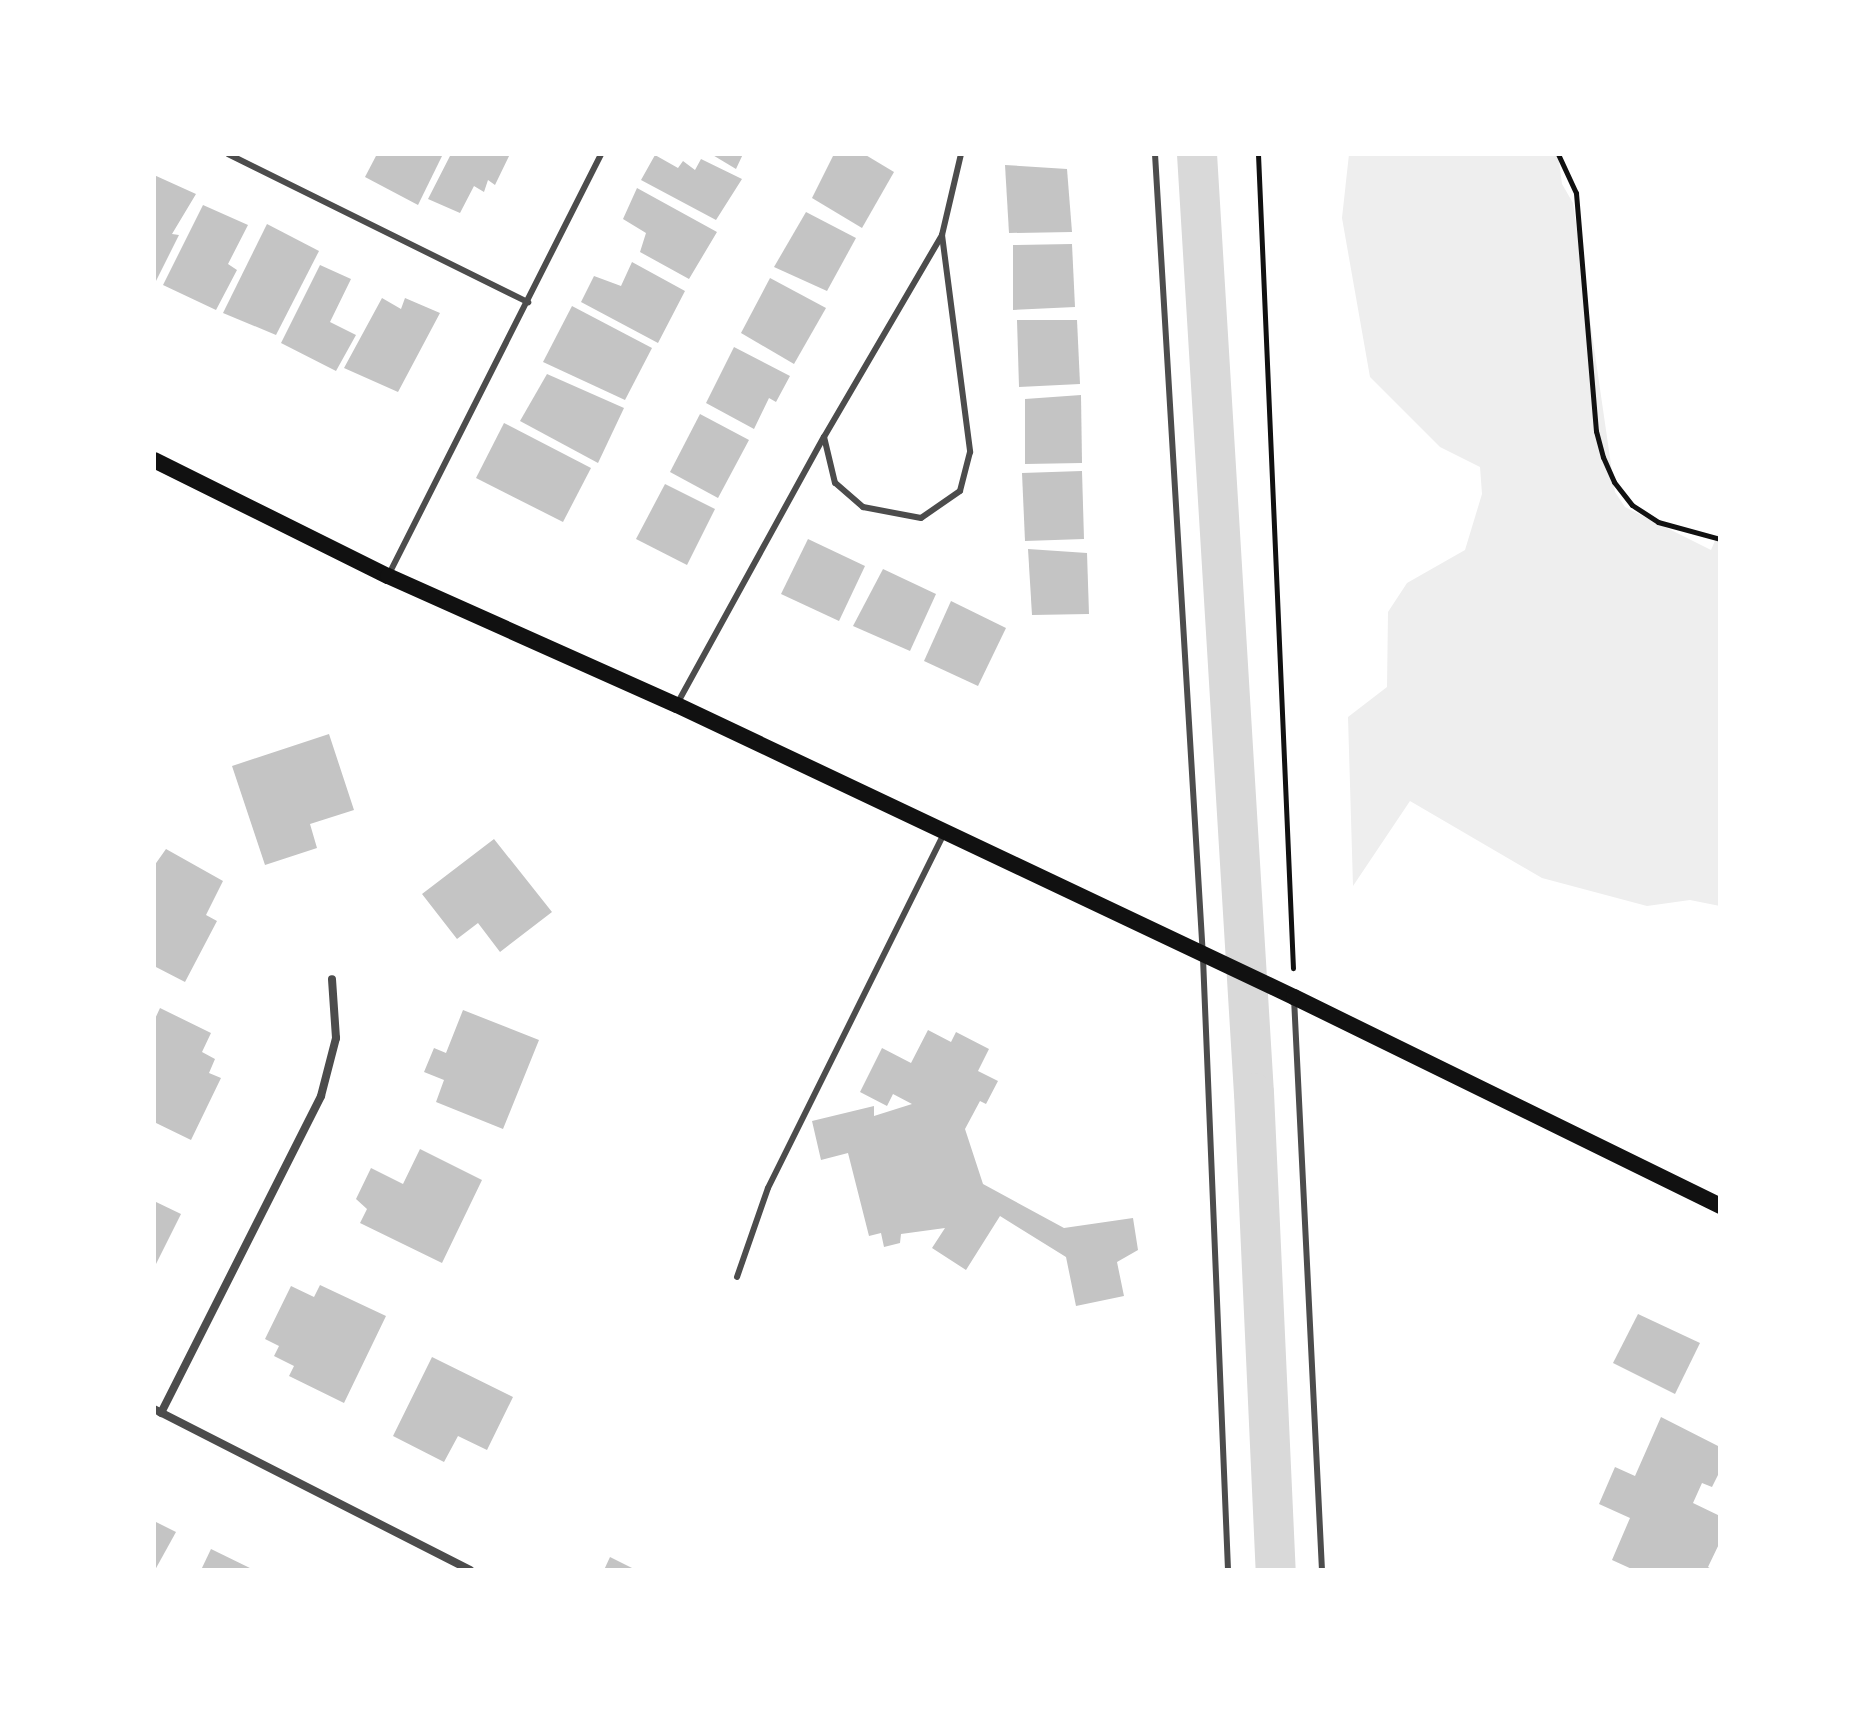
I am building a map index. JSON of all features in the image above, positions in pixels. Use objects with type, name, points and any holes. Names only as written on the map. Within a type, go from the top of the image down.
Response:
[{"type":"main road","points":[[154,460],[388,576],[677,705],[943,835],[1203,958],[1294,997],[1720,1206]]},
{"type":"street","points":[[332,979],[336,1038],[321,1096],[158,1411],[470,1570]]},
{"type":"lane","points":[[228,154],[528,302]]},
{"type":"lane","points":[[388,576],[601,154]]},
{"type":"lane","points":[[677,705],[824,437],[942,235],[961,154]]},
{"type":"lane","points":[[1155,154],[1203,958],[1228,1570]]},
{"type":"lane","points":[[824,437],[835,483],[863,507],[921,518],[960,491],[970,452],[942,235]]},
{"type":"lane","points":[[737,1277],[768,1188],[943,835]]},
{"type":"lane","points":[[1294,997],[1322,1570]]},
{"type":"path","points":[[1258,154],[1294,997]]},
{"type":"path","points":[[1558,154],[1576,193],[1596,431],[1603,457],[1632,505],[1658,522],[1720,539]]},
{"type":"shaded area","points":[[1349,154],[1558,154],[1562,184],[1573,203],[1615,492],[1625,507],[1711,550],[1720,529],[1720,906],[1690,900],[1647,906],[1542,878],[1410,801],[1353,886],[1348,717],[1387,687],[1388,612],[1407,583],[1465,550],[1482,494],[1480,467],[1440,447],[1370,377],[1342,218]]},
{"type":"building","points":[[377,154],[443,154],[418,205],[365,177]]},
{"type":"building","points":[[451,154],[510,154],[495,185],[488,180],[484,192],[474,186],[460,213],[428,199]]},
{"type":"building","points":[[711,154],[743,154],[736,169]]},
{"type":"building","points":[[834,154],[864,154],[894,172],[862,228],[812,198]]},
{"type":"building","points":[[655,155],[678,168],[683,161],[695,170],[701,159],[742,179],[716,220],[641,180]]},
{"type":"building","points":[[1005,165],[1067,169],[1072,232],[1009,233]]},
{"type":"building","points":[[154,175],[196,194],[172,234],[179,235],[154,285]]},
{"type":"building","points":[[637,188],[717,232],[689,279],[640,252],[646,233],[623,219]]},
{"type":"building","points":[[203,205],[248,225],[228,264],[237,270],[216,310],[163,285]]},
{"type":"building","points":[[806,212],[856,238],[827,291],[774,267]]},
{"type":"building","points":[[267,224],[319,251],[276,335],[223,313]]},
{"type":"building","points":[[1072,244],[1075,307],[1013,310],[1013,245]]},
{"type":"building","points":[[632,262],[685,291],[658,343],[581,302],[594,276],[621,286]]},
{"type":"building","points":[[320,265],[351,279],[330,322],[356,335],[336,371],[281,343]]},
{"type":"building","points":[[770,278],[826,308],[794,364],[741,333]]},
{"type":"building","points":[[382,298],[401,309],[405,298],[440,313],[398,392],[344,368]]},
{"type":"building","points":[[572,306],[652,348],[625,400],[543,362]]},
{"type":"building","points":[[1017,320],[1077,320],[1080,384],[1019,387]]},
{"type":"building","points":[[734,347],[790,376],[776,402],[769,398],[754,429],[706,403]]},
{"type":"building","points":[[547,374],[624,408],[598,463],[520,421]]},
{"type":"building","points":[[1081,395],[1082,463],[1025,464],[1025,399]]},
{"type":"building","points":[[700,414],[749,440],[718,498],[670,472]]},
{"type":"building","points":[[504,423],[591,468],[563,522],[476,478]]},
{"type":"building","points":[[1082,471],[1084,539],[1025,541],[1022,473]]},
{"type":"building","points":[[665,484],[715,509],[687,565],[636,539]]},
{"type":"building","points":[[808,539],[865,566],[839,621],[781,594]]},
{"type":"building","points":[[1028,549],[1087,553],[1089,614],[1032,615]]},
{"type":"building","points":[[883,569],[936,594],[910,651],[853,626]]},
{"type":"building","points":[[951,601],[1006,628],[978,686],[924,661]]},
{"type":"building","points":[[329,734],[354,810],[310,824],[317,848],[265,865],[232,766]]},
{"type":"building","points":[[494,839],[552,912],[500,952],[478,923],[457,939],[422,894]]},
{"type":"building","points":[[166,849],[223,881],[206,915],[217,921],[185,982],[154,966],[154,866]]},
{"type":"building","points":[[160,1008],[211,1033],[202,1052],[215,1059],[209,1073],[221,1078],[191,1140],[154,1122],[154,1021]]},
{"type":"building","points":[[463,1010],[539,1040],[503,1129],[436,1102],[444,1080],[424,1072],[434,1048],[446,1053]]},
{"type":"building","points":[[928,1030],[951,1042],[956,1032],[989,1049],[978,1071],[998,1081],[986,1104],[980,1101],[965,1129],[983,1184],[1064,1228],[1133,1218],[1138,1250],[1117,1262],[1124,1296],[1076,1306],[1066,1257],[1000,1216],[966,1270],[932,1248],[945,1228],[901,1234],[900,1243],[884,1247],[881,1233],[869,1236],[848,1153],[821,1160],[812,1121],[874,1106],[874,1116],[912,1104],[893,1094],[887,1106],[860,1092],[882,1048],[911,1063]]},
{"type":"building","points":[[420,1149],[482,1180],[442,1263],[360,1223],[367,1209],[356,1199],[371,1168],[403,1184]]},
{"type":"building","points":[[154,1201],[181,1214],[154,1268]]},
{"type":"building","points":[[320,1285],[386,1316],[344,1403],[289,1376],[294,1366],[274,1356],[279,1346],[265,1339],[291,1286],[314,1297]]},
{"type":"building","points":[[1638,1314],[1700,1343],[1675,1394],[1613,1363]]},
{"type":"building","points":[[432,1357],[513,1397],[487,1450],[458,1436],[444,1462],[393,1436]]},
{"type":"building","points":[[1661,1417],[1720,1447],[1720,1471],[1712,1487],[1702,1483],[1693,1503],[1720,1516],[1720,1542],[1708,1567],[1713,1570],[1634,1570],[1612,1560],[1630,1518],[1599,1504],[1615,1467],[1635,1476]]},
{"type":"building","points":[[154,1521],[176,1532],[155,1570],[154,1570]]},
{"type":"building","points":[[211,1549],[254,1570],[201,1570]]},
{"type":"building","points":[[610,1557],[636,1570],[604,1570]]},
{"type":"waterway","points":[[1197,154],[1254,1093],[1276,1570]]}]
